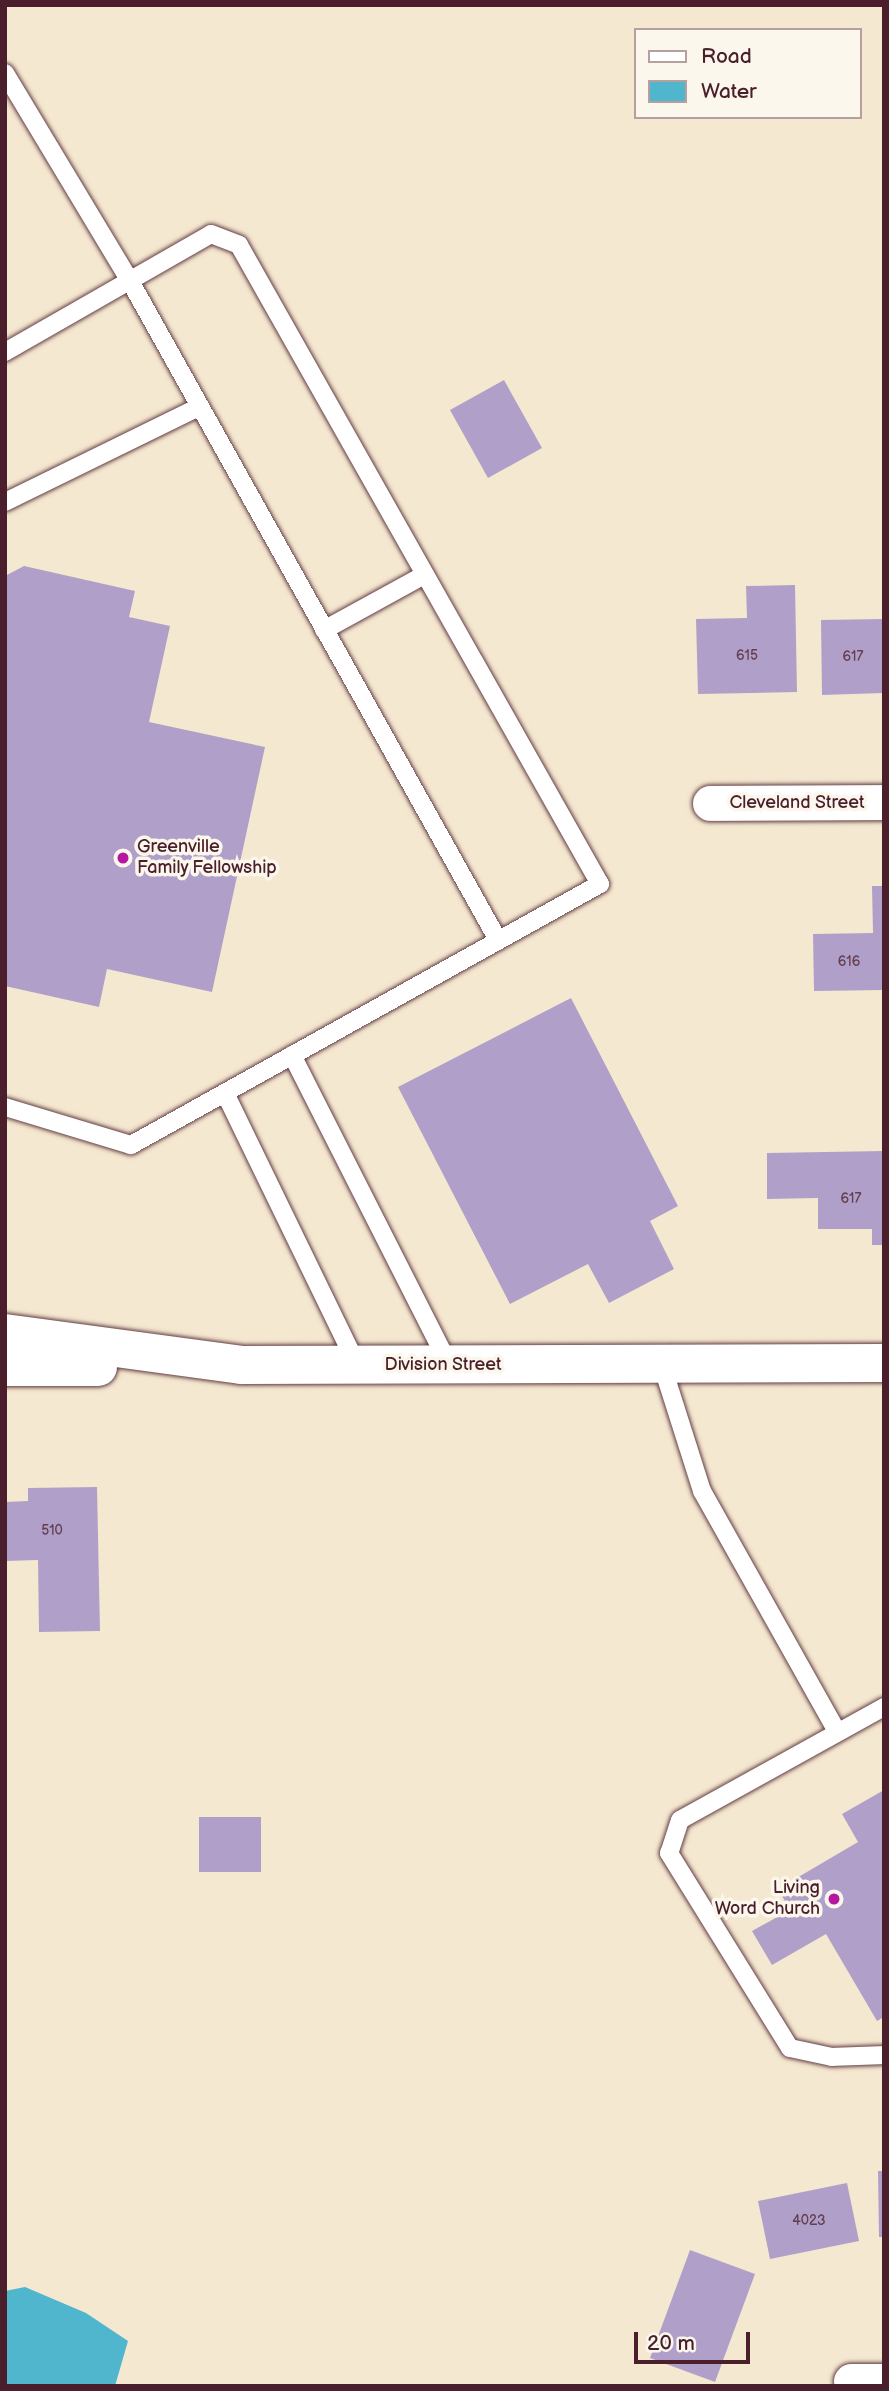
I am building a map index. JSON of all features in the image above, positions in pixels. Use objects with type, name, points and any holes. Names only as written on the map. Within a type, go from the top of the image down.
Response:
[{"type":"street","name":"Cleveland Street","points":[[710,803],[884,802]]},
{"type":"street","name":"Division Street","points":[[5,1333],[241,1365],[884,1363]]},
{"type":"street","points":[[5,1367],[241,1365]]},
{"type":"lane","points":[[5,73],[130,281],[498,940]]},
{"type":"lane","points":[[5,352],[212,234],[239,245],[600,884],[131,1145],[5,1107]]},
{"type":"lane","points":[[5,502],[200,407]]},
{"type":"lane","points":[[324,630],[424,575]]},
{"type":"lane","points":[[292,1055],[449,1365]]},
{"type":"lane","points":[[225,1093],[357,1365]]},
{"type":"lane","points":[[662,1365],[702,1491],[837,1732]]},
{"type":"lane","points":[[884,1707],[680,1820],[669,1853],[790,2048],[832,2057],[884,2055]]},
{"type":"water","points":[[25,2287],[86,2313],[128,2341],[115,2386],[5,2386],[5,2291]]},
{"type":"building","points":[[504,380],[542,448],[488,478],[450,410]]},
{"type":"building","name":"Greenville Family Fellowship","points":[[24,566],[135,591],[129,617],[170,626],[149,722],[265,747],[212,992],[107,969],[99,1007],[5,986],[5,576]]},
{"type":"building","points":[[795,585],[797,692],[698,694],[696,619],[747,618],[746,586]]},
{"type":"building","points":[[884,619],[884,693],[822,695],[821,620]]},
{"type":"building","points":[[872,886],[884,886],[884,990],[814,991],[813,934],[873,933]]},
{"type":"building","points":[[571,998],[678,1206],[650,1221],[674,1269],[609,1303],[588,1264],[510,1304],[398,1087]]},
{"type":"building","points":[[884,1151],[884,1245],[872,1245],[872,1229],[818,1229],[818,1198],[767,1199],[767,1153]]},
{"type":"building","points":[[97,1487],[100,1631],[39,1632],[38,1560],[5,1561],[5,1502],[28,1501],[28,1488]]},
{"type":"building","name":"Living Word Church","points":[[884,1790],[884,2017],[877,2021],[826,1934],[772,1965],[752,1931],[790,1910],[778,1889],[858,1842],[842,1814]]},
{"type":"building","points":[[199,1817],[261,1817],[261,1872],[199,1872]]},
{"type":"building","points":[[878,2171],[884,2171],[884,2237],[879,2237]]},
{"type":"building","points":[[847,2183],[859,2241],[770,2259],[758,2201]]},
{"type":"building","points":[[690,2250],[755,2274],[715,2382],[650,2358]]},
{"type":"place","name":"Greenville Family Fellowship","points":[[123,858]]},
{"type":"place","name":"Living Word Church","points":[[834,1899]]}]
